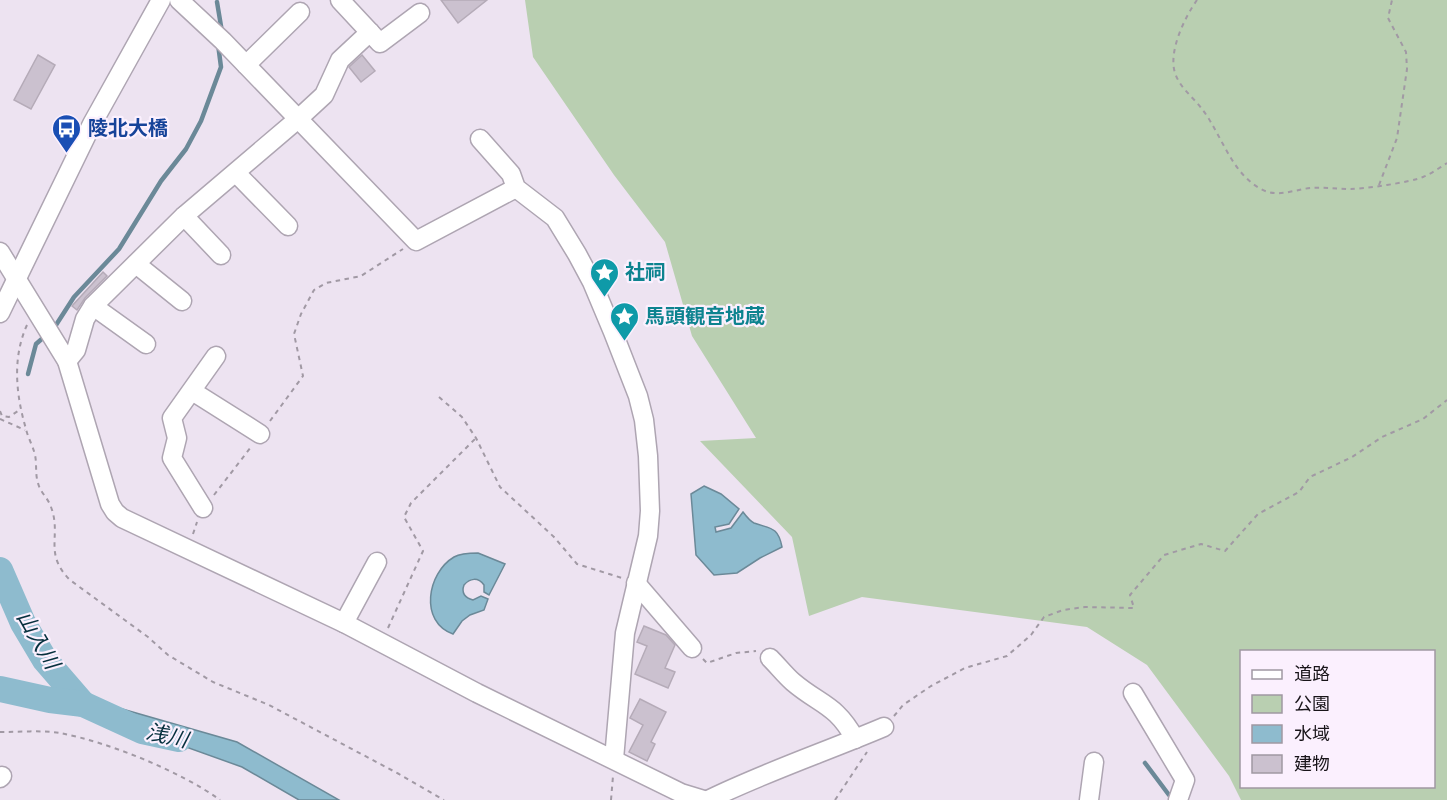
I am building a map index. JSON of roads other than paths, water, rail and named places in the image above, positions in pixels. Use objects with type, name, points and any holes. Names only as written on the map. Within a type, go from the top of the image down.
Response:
[{"type":"street","points":[[0,313],[93,124],[161,0]]},
{"type":"street","points":[[179,0],[246,64],[416,241],[516,188]]},
{"type":"street","points":[[340,0],[380,43],[420,13]]},
{"type":"street","points":[[246,64],[300,12]]},
{"type":"street","points":[[67,361],[76,350],[85,319],[93,306],[184,216],[324,95],[340,60],[370,32]]},
{"type":"street","points":[[480,139],[511,174],[516,188],[555,218],[577,254],[596,292],[638,396],[644,420],[650,511],[645,552],[622,651],[614,759]]},
{"type":"street","points":[[236,172],[288,226]]},
{"type":"street","points":[[184,216],[220,255]]},
{"type":"street","points":[[0,252],[38,310],[67,361],[110,504],[122,518],[344,623],[477,693],[681,793],[706,800],[748,780],[884,727]]},
{"type":"street","points":[[136,264],[182,301]]},
{"type":"street","points":[[93,306],[146,344]]},
{"type":"street","points":[[203,508],[172,458],[177,438],[172,418],[216,356]]},
{"type":"street","points":[[192,391],[260,434]]},
{"type":"street","points":[[344,623],[377,562]]},
{"type":"street","points":[[636,583],[692,648]]},
{"type":"street","points":[[770,658],[794,682],[829,706],[845,721],[855,739]]},
{"type":"street","points":[[1133,693],[1185,780],[1178,800]]},
{"type":"street","points":[[1089,800],[1094,762]]},
{"type":"water","points":[[704,486],[721,494],[739,509],[729,524],[715,527],[716,532],[731,528],[743,512],[753,522],[776,532],[782,547],[737,573],[714,575],[696,555],[691,494]]},
{"type":"water","points":[[478,553],[505,564],[489,595],[484,592],[484,585],[477,580],[471,580],[464,585],[463,593],[468,598],[473,600],[481,596],[488,599],[484,610],[462,621],[453,634],[442,628],[435,619],[431,609],[433,585],[445,564],[454,557]]},
{"type":"water","points":[[77,696],[237,742],[339,800],[299,800],[242,767],[63,703]]},
{"type":"waterway","points":[[217,2],[222,32]]},
{"type":"waterway","points":[[56,325],[74,297],[119,249],[161,181],[186,149],[201,121],[221,67],[218,44]]},
{"type":"waterway","points":[[28,374],[36,344],[44,337]]},
{"type":"waterway","name":"山入川","points":[[0,570],[23,623],[45,660],[83,704]]},
{"type":"waterway","name":"浅川","points":[[0,689],[50,700],[83,704],[142,731],[179,739]]},
{"type":"waterway","points":[[1145,763],[1169,795]]},
{"type":"place","name":"陵北大橋","points":[[67,154]]},
{"type":"place","name":"社祠","points":[[604,298]]},
{"type":"place","name":"馬頭観音地蔵","points":[[624,342]]}]
